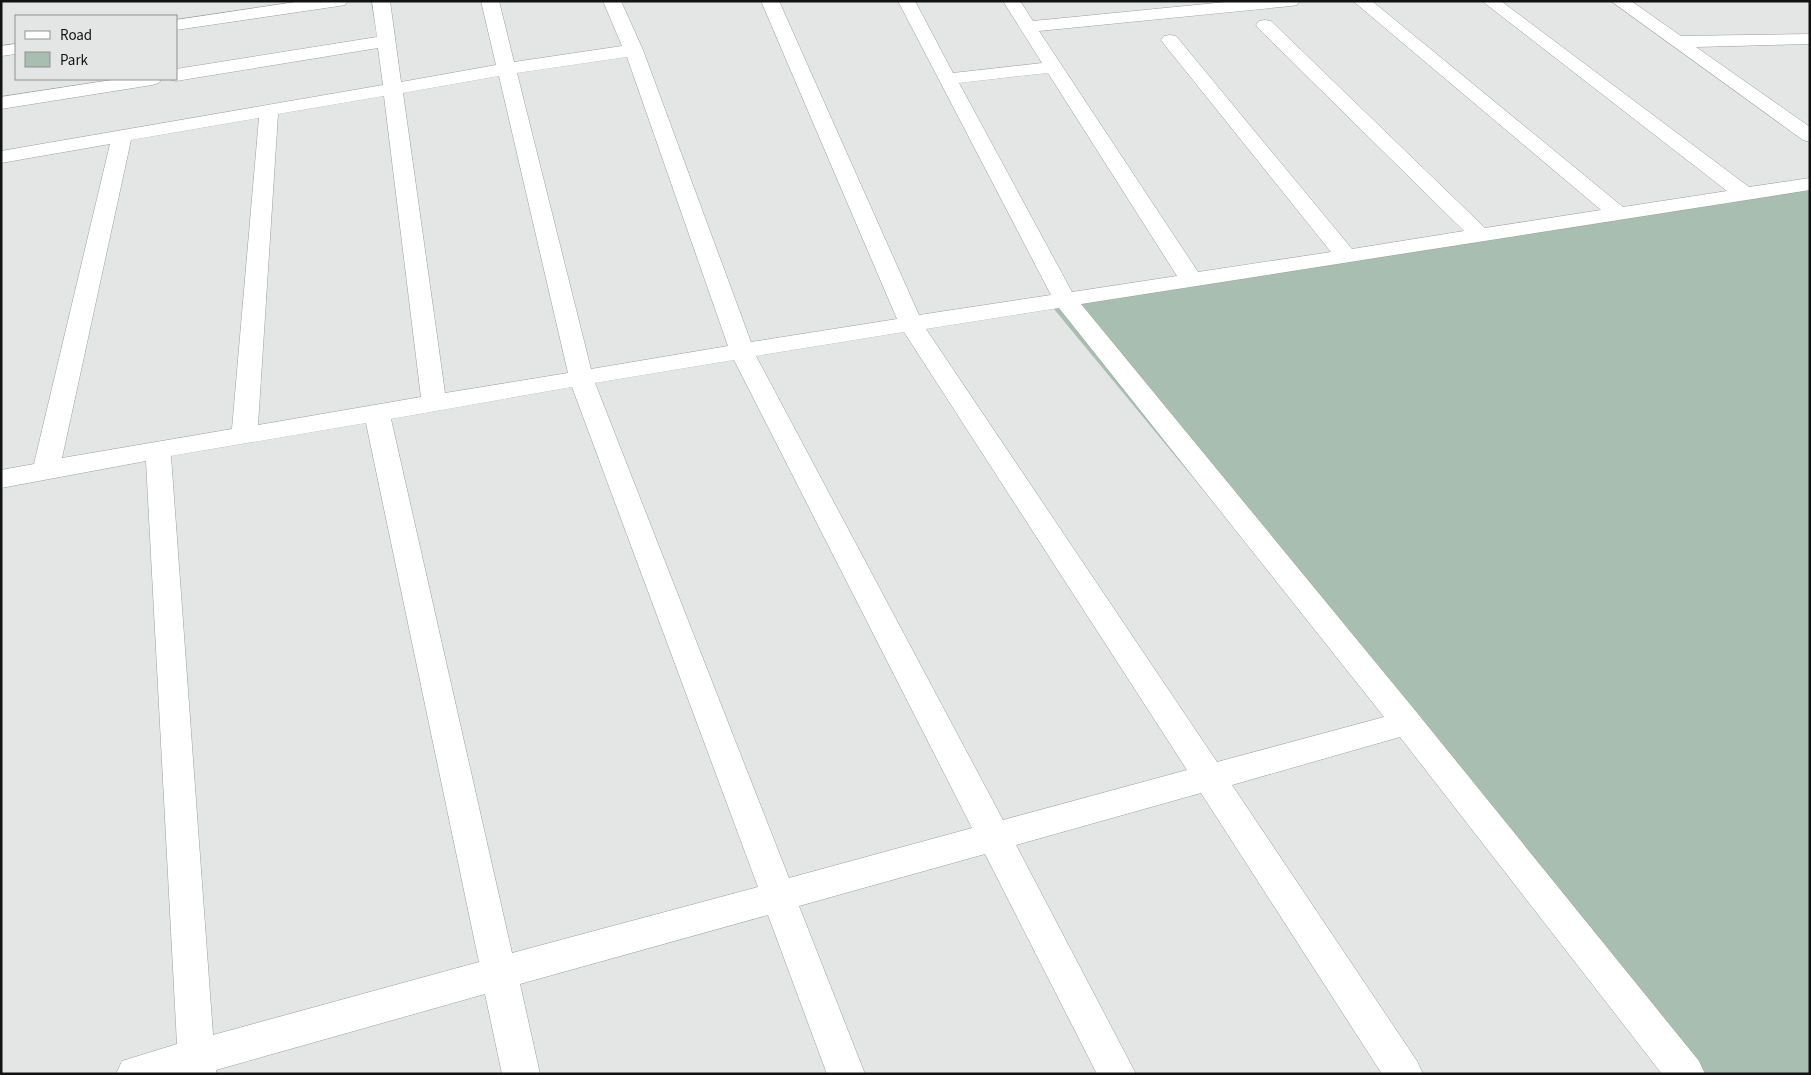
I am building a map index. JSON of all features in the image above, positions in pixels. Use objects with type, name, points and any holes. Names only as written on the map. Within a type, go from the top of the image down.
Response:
[{"type":"street","points":[[178,25],[339,1]]},
{"type":"street","points":[[381,1],[434,403]]},
{"type":"street","points":[[490,1],[581,378],[846,1074]]},
{"type":"street","points":[[612,1],[634,50],[742,351],[1117,1074]]},
{"type":"street","points":[[770,1],[911,324],[1404,1074]]},
{"type":"street","points":[[906,1],[1066,300],[1407,722],[1686,1074]]},
{"type":"street","points":[[1011,1],[1192,280]]},
{"type":"street","points":[[1027,27],[1291,1]]},
{"type":"street","points":[[1361,1],[1618,214]]},
{"type":"street","points":[[1490,1],[1745,194]]},
{"type":"street","points":[[1619,1],[1810,136]]},
{"type":"street","points":[[1265,25],[1480,235]]},
{"type":"street","points":[[1677,42],[1810,39]]},
{"type":"street","points":[[178,75],[386,40]]},
{"type":"street","points":[[1170,40],[1346,256]]},
{"type":"street","points":[[1,51],[15,49]]},
{"type":"street","points":[[1,157],[506,69],[634,50]]},
{"type":"street","points":[[948,79],[1053,67]]},
{"type":"street","points":[[1,103],[146,80]]},
{"type":"street","points":[[244,436],[269,110]]},
{"type":"street","points":[[46,470],[122,136]]},
{"type":"street","points":[[1,479],[158,450],[742,351],[1810,184]]},
{"type":"street","points":[[377,413],[522,1074]]},
{"type":"street","points":[[158,450],[197,1065]]},
{"type":"street","points":[[134,1074],[197,1065],[499,973],[1407,722]]},
{"type":"green space","points":[[1810,185],[1810,1074],[1685,1074],[1049,303]]}]
